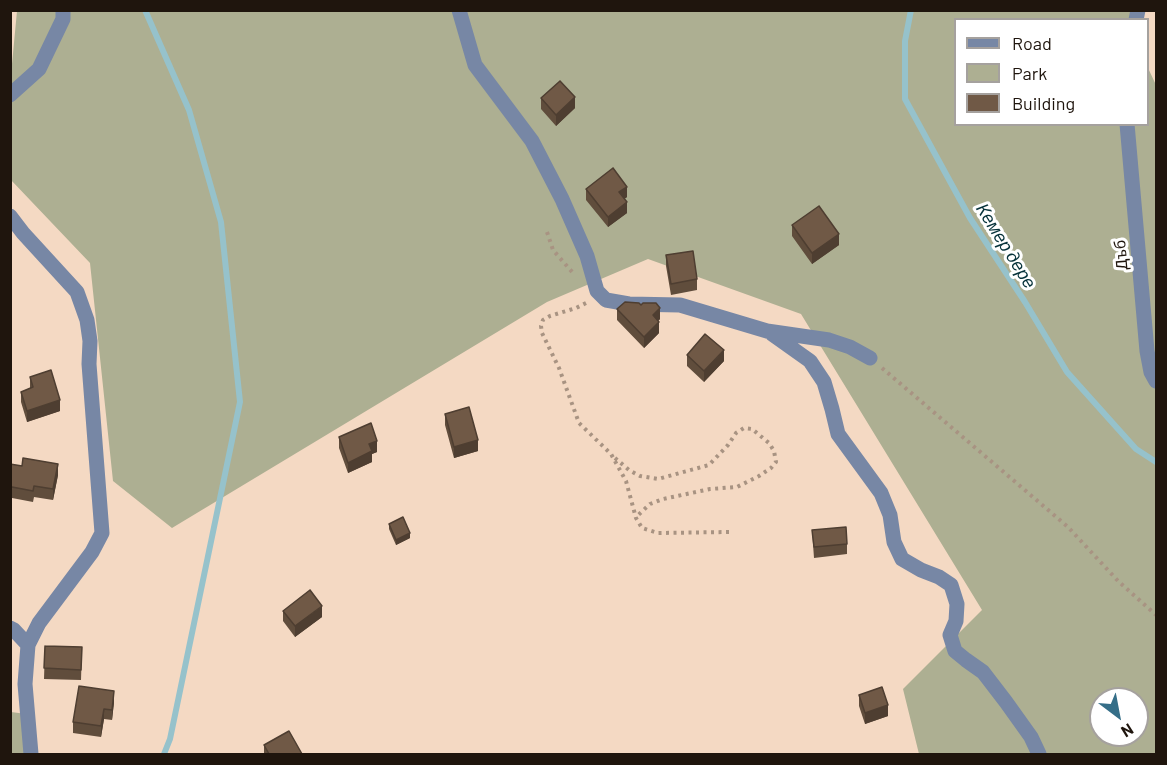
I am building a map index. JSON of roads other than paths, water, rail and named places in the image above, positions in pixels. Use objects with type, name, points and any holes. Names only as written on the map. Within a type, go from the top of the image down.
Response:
[{"type":"street","points":[[10,95],[39,69],[63,19],[63,10]]},
{"type":"street","points":[[459,10],[475,65],[532,141],[562,199],[587,256],[597,291],[606,300],[629,304],[680,305],[767,331],[829,340],[850,347],[870,358]]},
{"type":"street","name":"Дъб","points":[[1127,126],[1147,351],[1151,372],[1156,381]]},
{"type":"street","points":[[10,216],[23,234],[77,292],[87,320],[102,533],[92,552],[39,623],[28,645],[25,684],[31,754]]},
{"type":"street","points":[[767,331],[810,361],[824,382],[837,434],[881,493],[890,515],[894,542],[902,559],[951,585],[957,604],[956,621],[950,635],[955,651],[983,672],[1031,737],[1039,754]]},
{"type":"street","points":[[10,628],[15,630],[28,645]]},
{"type":"waterway","points":[[145,10],[189,110],[221,222],[240,402],[170,739],[164,754]]},
{"type":"waterway","name":"Кемер дере","points":[[911,10],[905,41],[905,99],[970,218],[1067,372],[1136,449],[1156,462]]}]
